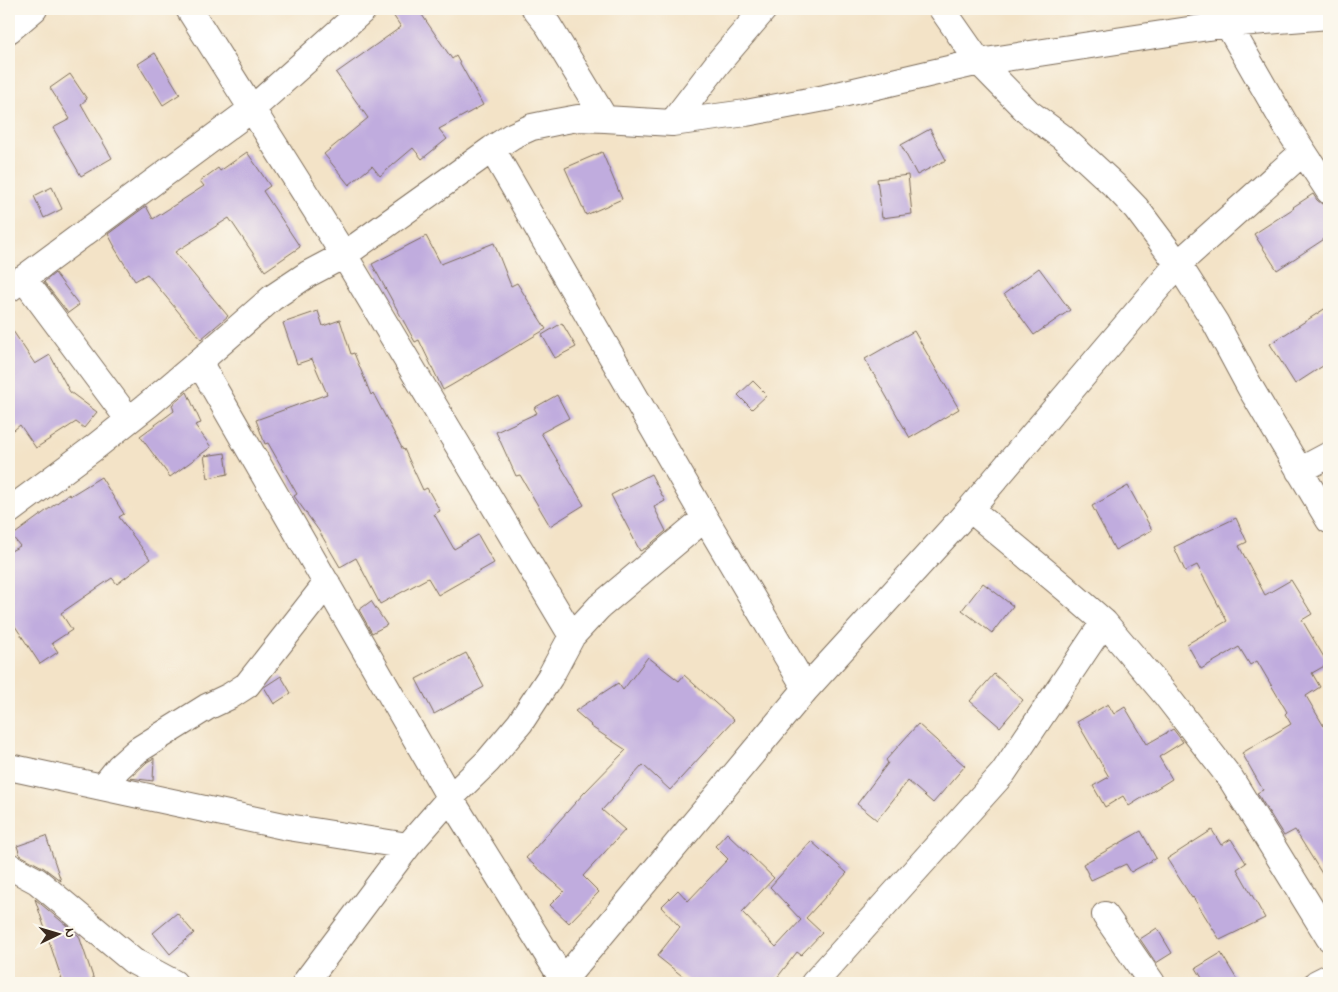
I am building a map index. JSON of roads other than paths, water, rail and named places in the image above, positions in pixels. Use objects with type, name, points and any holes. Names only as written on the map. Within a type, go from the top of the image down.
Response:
[{"type":"street","points":[[9,30],[34,9]]},
{"type":"street","points":[[189,9],[344,255],[572,636]]},
{"type":"street","points":[[129,420],[16,283],[252,109],[364,9]]},
{"type":"street","points":[[535,9],[548,25],[605,119]]},
{"type":"street","points":[[672,123],[718,63],[764,9]]},
{"type":"street","points":[[942,9],[980,62],[1028,112],[1062,137],[1136,208],[1178,264],[1215,322],[1251,389],[1329,520]]},
{"type":"street","points":[[1223,16],[1285,124],[1329,191]]},
{"type":"street","points":[[9,511],[95,448],[199,362],[272,298],[308,274],[344,255],[492,149],[512,136],[532,127],[578,118],[672,123],[746,113],[825,98],[980,62],[1223,16],[1329,16]]},
{"type":"street","points":[[492,149],[705,518],[806,688]]},
{"type":"street","points":[[199,362],[450,798],[563,982],[806,688],[970,509],[1178,264],[1304,152]]},
{"type":"street","points":[[1299,471],[1329,455]]},
{"type":"street","points":[[970,509],[1104,622],[1165,694],[1231,779],[1329,938]]},
{"type":"street","points":[[305,983],[408,846],[450,798],[488,762],[520,723],[550,677],[572,636],[599,607],[705,518]]},
{"type":"street","points":[[103,787],[119,767],[138,750],[206,707],[230,696],[247,684],[327,583]]},
{"type":"street","points":[[814,983],[1003,773],[1104,622]]},
{"type":"street","points":[[9,767],[288,828],[408,846]]},
{"type":"street","points":[[9,866],[37,881],[133,960],[174,983]]},
{"type":"street","points":[[1105,915],[1152,983]]},
{"type":"street","points":[[1317,983],[1329,977]]}]
